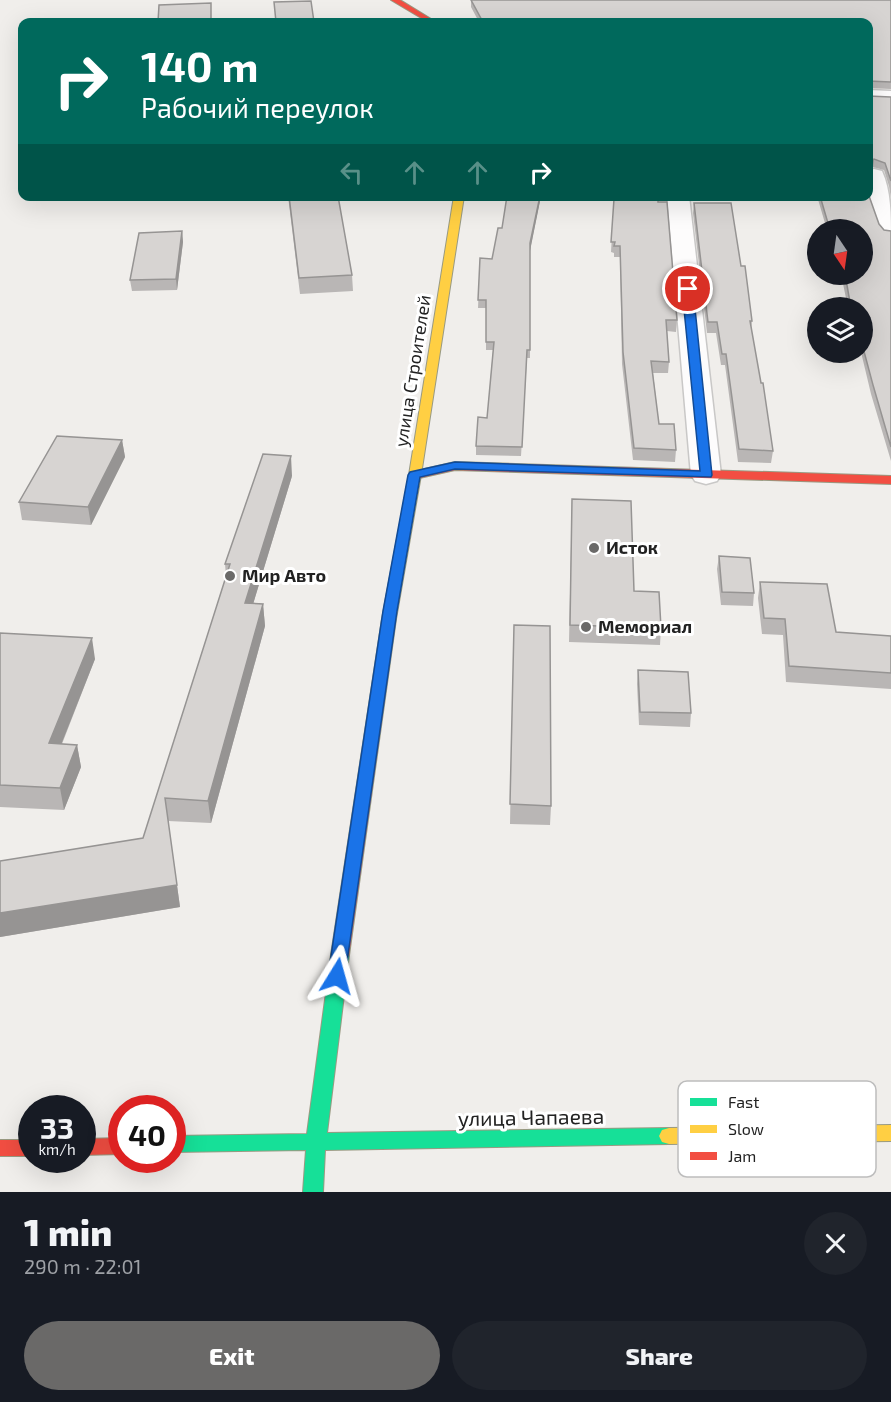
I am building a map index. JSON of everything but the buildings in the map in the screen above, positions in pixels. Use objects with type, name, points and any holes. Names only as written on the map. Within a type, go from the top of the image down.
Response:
[{"type":"street","points":[[395,0],[425,18]]},
{"type":"street","points":[[873,96],[891,97]]},
{"type":"street","points":[[878,176],[891,231]]},
{"type":"street","name":"улица Строителей","points":[[313,1192],[316,1141],[340,952],[390,611],[415,475],[458,201]]},
{"type":"street","points":[[679,201],[706,475]]},
{"type":"street","points":[[415,475],[455,466],[891,480]]},
{"type":"street","name":"улица Чапаева","points":[[876,1133],[891,1133]]},
{"type":"street","name":"улица Чапаева","points":[[186,1144],[678,1136]]},
{"type":"street","points":[[0,1148],[18,1148]]},
{"type":"traffic: fast","points":[[313,1192],[316,1141],[340,955]]},
{"type":"traffic: fast","points":[[186,1144],[669,1136]]},
{"type":"traffic: slow","points":[[389,619],[415,475],[458,201]]},
{"type":"traffic: slow","points":[[876,1133],[891,1133]]},
{"type":"traffic: slow","points":[[669,1136],[678,1136]]},
{"type":"traffic: jam","points":[[395,0],[425,18]]},
{"type":"traffic: jam","points":[[415,475],[455,466],[891,480]]},
{"type":"traffic: jam","points":[[340,955],[389,619]]},
{"type":"traffic: jam","points":[[96,1147],[108,1146]]},
{"type":"traffic: jam","points":[[0,1148],[18,1148]]},
{"type":"place","name":"Исток","points":[[594,548]]},
{"type":"place","name":"Мир Авто","points":[[230,576]]},
{"type":"place","name":"Мемориал","points":[[586,627]]},
{"type":"route","points":[[337,976],[390,611],[415,475],[455,466],[706,475],[688,289]]}]
